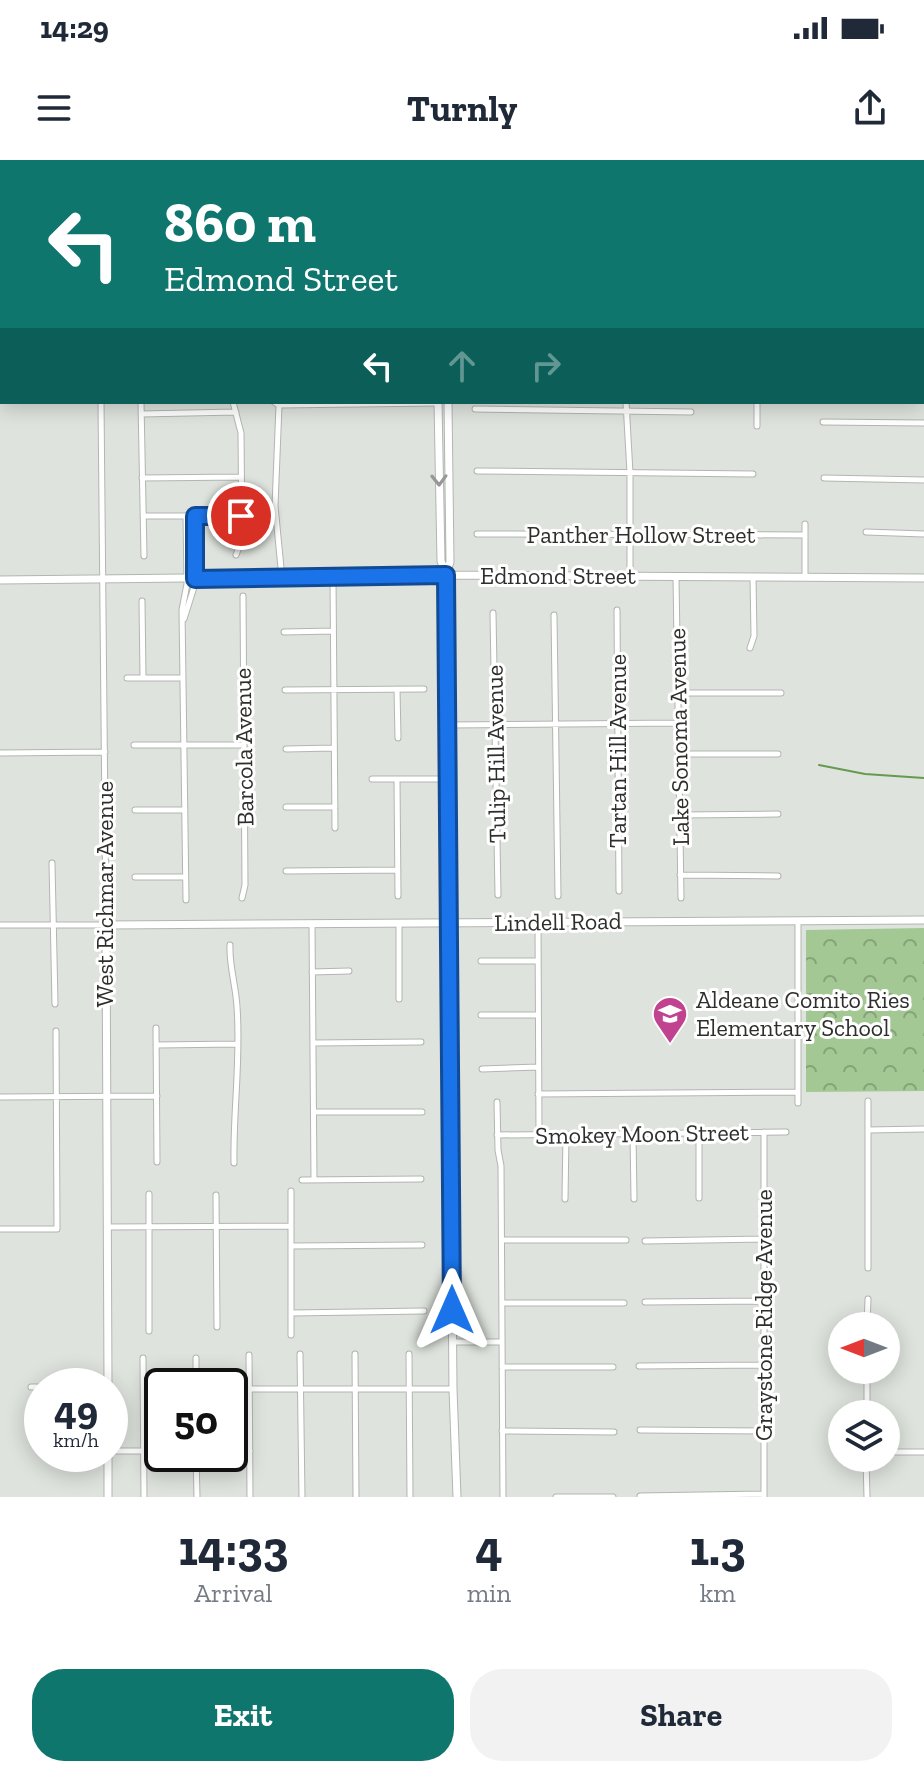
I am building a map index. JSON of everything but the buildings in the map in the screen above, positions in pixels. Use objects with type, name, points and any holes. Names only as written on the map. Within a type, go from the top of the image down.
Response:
[{"type":"street","name":"West Richmar Avenue","points":[[101,404],[108,1368]]},
{"type":"street","points":[[141,404],[144,556]]},
{"type":"street","points":[[234,404],[241,433],[242,539],[236,555]]},
{"type":"street","points":[[276,404],[275,506],[282,578]]},
{"type":"street","points":[[438,404],[441,561],[446,575]]},
{"type":"street","points":[[448,404],[450,562],[446,575],[454,1497]]},
{"type":"street","points":[[626,404],[630,575]]},
{"type":"street","points":[[757,404],[757,426]]},
{"type":"street","points":[[475,409],[691,412]]},
{"type":"street","points":[[141,414],[237,412]]},
{"type":"street","points":[[823,422],[924,423]]},
{"type":"street","points":[[477,471],[753,474]]},
{"type":"street","points":[[142,478],[241,477]]},
{"type":"street","points":[[824,478],[924,480]]},
{"type":"street","points":[[143,516],[241,516]]},
{"type":"street","points":[[186,516],[191,579]]},
{"type":"street","points":[[186,900],[182,605],[191,579],[195,516]]},
{"type":"street","points":[[805,524],[805,577]]},
{"type":"street","points":[[866,532],[924,534]]},
{"type":"street","name":"Panther Hollow Street","points":[[477,534],[805,535]]},
{"type":"street","name":"Edmond Street","points":[[0,580],[446,575],[924,578]]},
{"type":"street","name":"Lake Sonoma Avenue","points":[[676,577],[681,898]]},
{"type":"street","points":[[750,648],[754,636],[753,577]]},
{"type":"street","points":[[333,578],[335,828]]},
{"type":"street","name":"Barcola Avenue","points":[[242,898],[245,885],[243,596]]},
{"type":"street","points":[[142,601],[143,678]]},
{"type":"street","name":"Tartan Hill Avenue","points":[[617,610],[619,891]]},
{"type":"street","name":"Tulip Hill Avenue","points":[[493,613],[498,895]]},
{"type":"street","points":[[554,615],[558,896]]},
{"type":"street","points":[[284,632],[333,631]]},
{"type":"street","points":[[127,678],[183,678]]},
{"type":"street","points":[[397,689],[398,738]]},
{"type":"street","points":[[285,690],[424,689]]},
{"type":"street","points":[[678,693],[781,693]]},
{"type":"street","points":[[448,725],[678,723]]},
{"type":"street","points":[[134,745],[244,745]]},
{"type":"street","points":[[286,749],[334,748]]},
{"type":"street","points":[[0,753],[105,752]]},
{"type":"street","points":[[679,754],[778,754]]},
{"type":"street","points":[[372,779],[448,779]]},
{"type":"street","points":[[397,779],[398,896]]},
{"type":"street","points":[[286,807],[335,807]]},
{"type":"street","points":[[135,810],[185,810]]},
{"type":"street","points":[[680,815],[778,814]]},
{"type":"street","points":[[52,863],[55,1004]]},
{"type":"street","points":[[286,871],[398,870]]},
{"type":"street","points":[[680,875],[778,876]]},
{"type":"street","points":[[135,877],[185,877]]},
{"type":"street","points":[[798,920],[798,1103]]},
{"type":"street","name":"Lindell Road","points":[[0,925],[924,920]]},
{"type":"street","points":[[538,922],[539,1135]]},
{"type":"street","points":[[312,924],[314,1180]]},
{"type":"street","points":[[399,925],[399,999]]},
{"type":"street","points":[[230,945],[238,1044],[234,1163]]},
{"type":"street","points":[[481,961],[538,961]]},
{"type":"street","points":[[312,972],[349,971]]},
{"type":"street","points":[[481,1015],[538,1015]]},
{"type":"street","points":[[156,1028],[157,1162]]},
{"type":"street","points":[[0,1229],[57,1229],[56,1031]]},
{"type":"street","points":[[314,1043],[421,1042]]},
{"type":"street","points":[[156,1045],[238,1044]]},
{"type":"street","points":[[482,1069],[538,1067]]},
{"type":"street","points":[[538,1094],[798,1092]]},
{"type":"street","points":[[0,1097],[157,1096]]},
{"type":"street","points":[[868,1101],[868,1268]]},
{"type":"street","points":[[497,1102],[501,1166],[503,1497]]},
{"type":"street","points":[[314,1112],[422,1112]]},
{"type":"street","points":[[868,1130],[924,1129]]},
{"type":"street","name":"Graystone Ridge Avenue","points":[[764,1132],[764,1496]]},
{"type":"street","name":"Smokey Moon Street","points":[[497,1135],[786,1132]]},
{"type":"street","points":[[699,1133],[699,1198]]},
{"type":"street","points":[[633,1134],[634,1199]]},
{"type":"street","points":[[565,1199],[566,1135]]},
{"type":"street","points":[[302,1180],[421,1179]]},
{"type":"street","points":[[291,1191],[291,1335]]},
{"type":"street","points":[[149,1194],[149,1331]]},
{"type":"street","points":[[216,1195],[217,1327]]},
{"type":"street","points":[[107,1227],[291,1226]]},
{"type":"street","points":[[645,1241],[765,1239]]},
{"type":"street","points":[[502,1240],[626,1240]]},
{"type":"street","points":[[291,1246],[422,1245]]},
{"type":"street","points":[[868,1299],[868,1312]]},
{"type":"street","points":[[645,1302],[764,1301]]},
{"type":"street","points":[[502,1303],[624,1303]]},
{"type":"street","points":[[291,1313],[424,1311]]},
{"type":"street","points":[[453,1342],[502,1342]]},
{"type":"street","points":[[300,1354],[302,1497]]},
{"type":"street","points":[[355,1354],[356,1497]]},
{"type":"street","points":[[409,1354],[410,1497]]},
{"type":"street","points":[[249,1355],[250,1497]]},
{"type":"street","points":[[128,1451],[144,1451],[143,1358]]},
{"type":"street","points":[[196,1358],[196,1368]]},
{"type":"street","points":[[639,1366],[763,1365]]},
{"type":"street","points":[[502,1367],[613,1367]]},
{"type":"street","points":[[249,1389],[453,1389]]},
{"type":"street","points":[[640,1430],[763,1431]]},
{"type":"street","points":[[502,1431],[614,1432]]},
{"type":"street","points":[[900,1452],[924,1452]]},
{"type":"street","points":[[108,1497],[109,1472]]},
{"type":"street","points":[[144,1472],[144,1497]]},
{"type":"street","points":[[196,1472],[197,1497]]},
{"type":"street","points":[[866,1472],[867,1497]]},
{"type":"street","points":[[640,1496],[764,1496]]},
{"type":"street","points":[[556,1497],[613,1497]]},
{"type":"green space","points":[[924,928],[924,1091],[806,1092],[806,930]]},
{"type":"waterway","points":[[819,765],[865,774],[924,778]]},
{"type":"place","name":"Aldeane Comito Ries Elementary School","points":[[670,1045]]},
{"type":"route","points":[[241,516],[195,516],[195,579],[446,575],[452,1310]]}]
